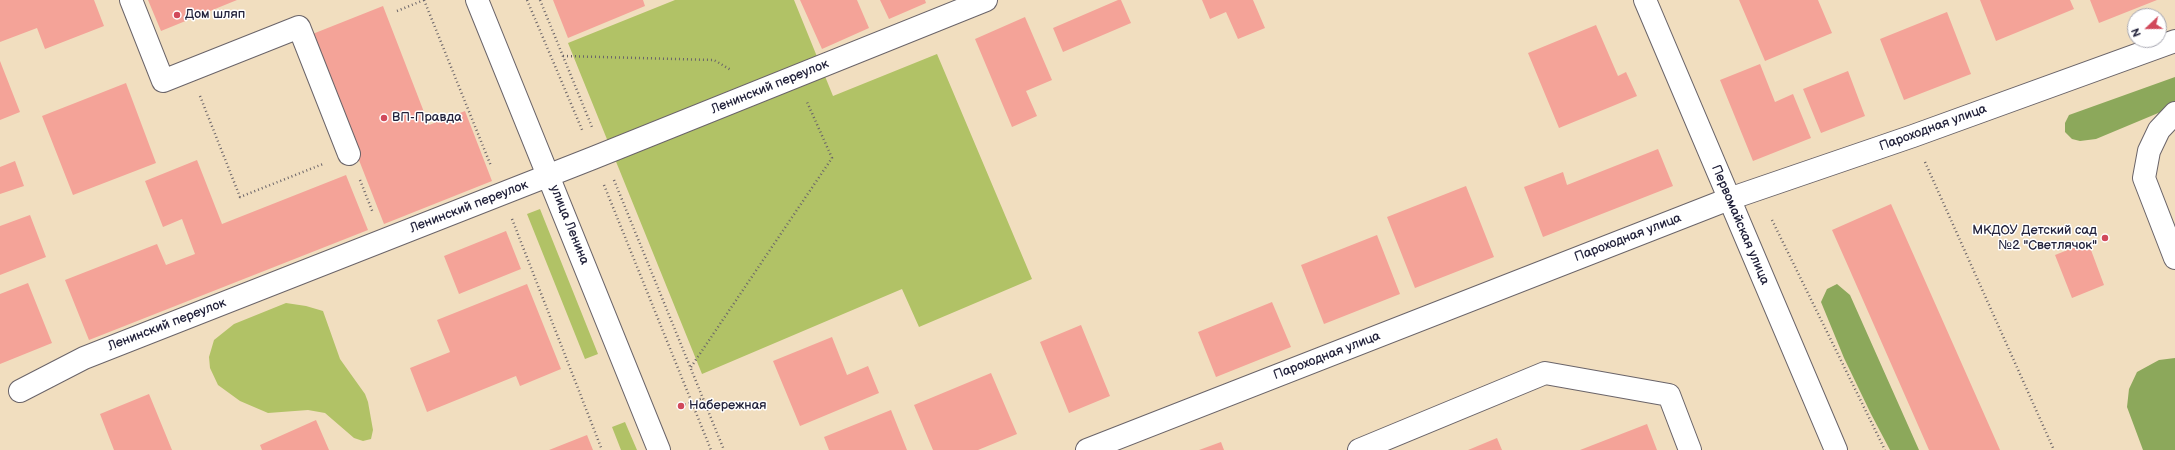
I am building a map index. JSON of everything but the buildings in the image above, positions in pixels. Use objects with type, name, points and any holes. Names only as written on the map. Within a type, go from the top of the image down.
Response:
[{"type":"street","points":[[131,0],[163,81],[299,27],[350,154]]},
{"type":"street","name":"улица Ленина","points":[[477,0],[659,450]]},
{"type":"street","name":"Ленинский переулок","points":[[20,391],[84,358],[599,156],[986,0]]},
{"type":"street","name":"Первомайская улица","points":[[1645,0],[1836,450]]},
{"type":"street","name":"Пароходная улица","points":[[1087,450],[1729,199],[1913,136],[2175,41]]},
{"type":"street","points":[[2175,113],[2159,130],[2149,151],[2144,178],[2175,258]]},
{"type":"street","points":[[1359,450],[1545,373],[1669,395],[1690,450]]},
{"type":"path","points":[[397,11],[424,0],[602,450]]},
{"type":"path","points":[[527,0],[599,156],[724,450]]},
{"type":"path","points":[[540,0],[563,56],[599,156],[711,450]]},
{"type":"path","points":[[563,56],[714,60],[763,90]]},
{"type":"path","points":[[190,70],[240,197],[350,154],[384,240]]},
{"type":"path","points":[[690,367],[832,158],[796,76]]},
{"type":"path","points":[[1913,136],[2054,450]]},
{"type":"path","points":[[1757,189],[1885,450]]},
{"type":"path","points":[[681,406],[703,398]]},
{"type":"green space","points":[[675,0],[794,0],[833,96],[937,54],[1032,279],[919,327],[902,289],[702,374],[568,43]]},
{"type":"green space","points":[[2175,77],[2175,106],[2096,139],[2080,141],[2072,139],[2065,132],[2065,123],[2069,115]]},
{"type":"green space","points":[[540,209],[598,354],[585,359],[527,214]]},
{"type":"green space","points":[[1837,284],[1850,295],[1919,450],[1890,450],[1871,414],[1844,358],[1821,302],[1827,289]]},
{"type":"green space","points":[[286,303],[306,306],[323,311],[340,359],[365,394],[368,402],[373,430],[371,439],[363,441],[354,438],[325,413],[308,410],[268,413],[240,401],[218,385],[210,368],[209,357],[214,340],[234,324]]},
{"type":"green space","points":[[2175,358],[2175,450],[2143,450],[2127,407],[2129,389],[2137,372],[2159,360]]},
{"type":"green space","points":[[625,422],[637,450],[621,450],[612,427]]},
{"type":"place","name":"Дом шляп","points":[[177,15]]},
{"type":"place","name":"ВП-Правда","points":[[384,118]]},
{"type":"place","name":"МКДОУ Детский сад №2 \"Светлячок\"","points":[[2105,238]]},
{"type":"place","name":"Набережная","points":[[681,406]]}]
